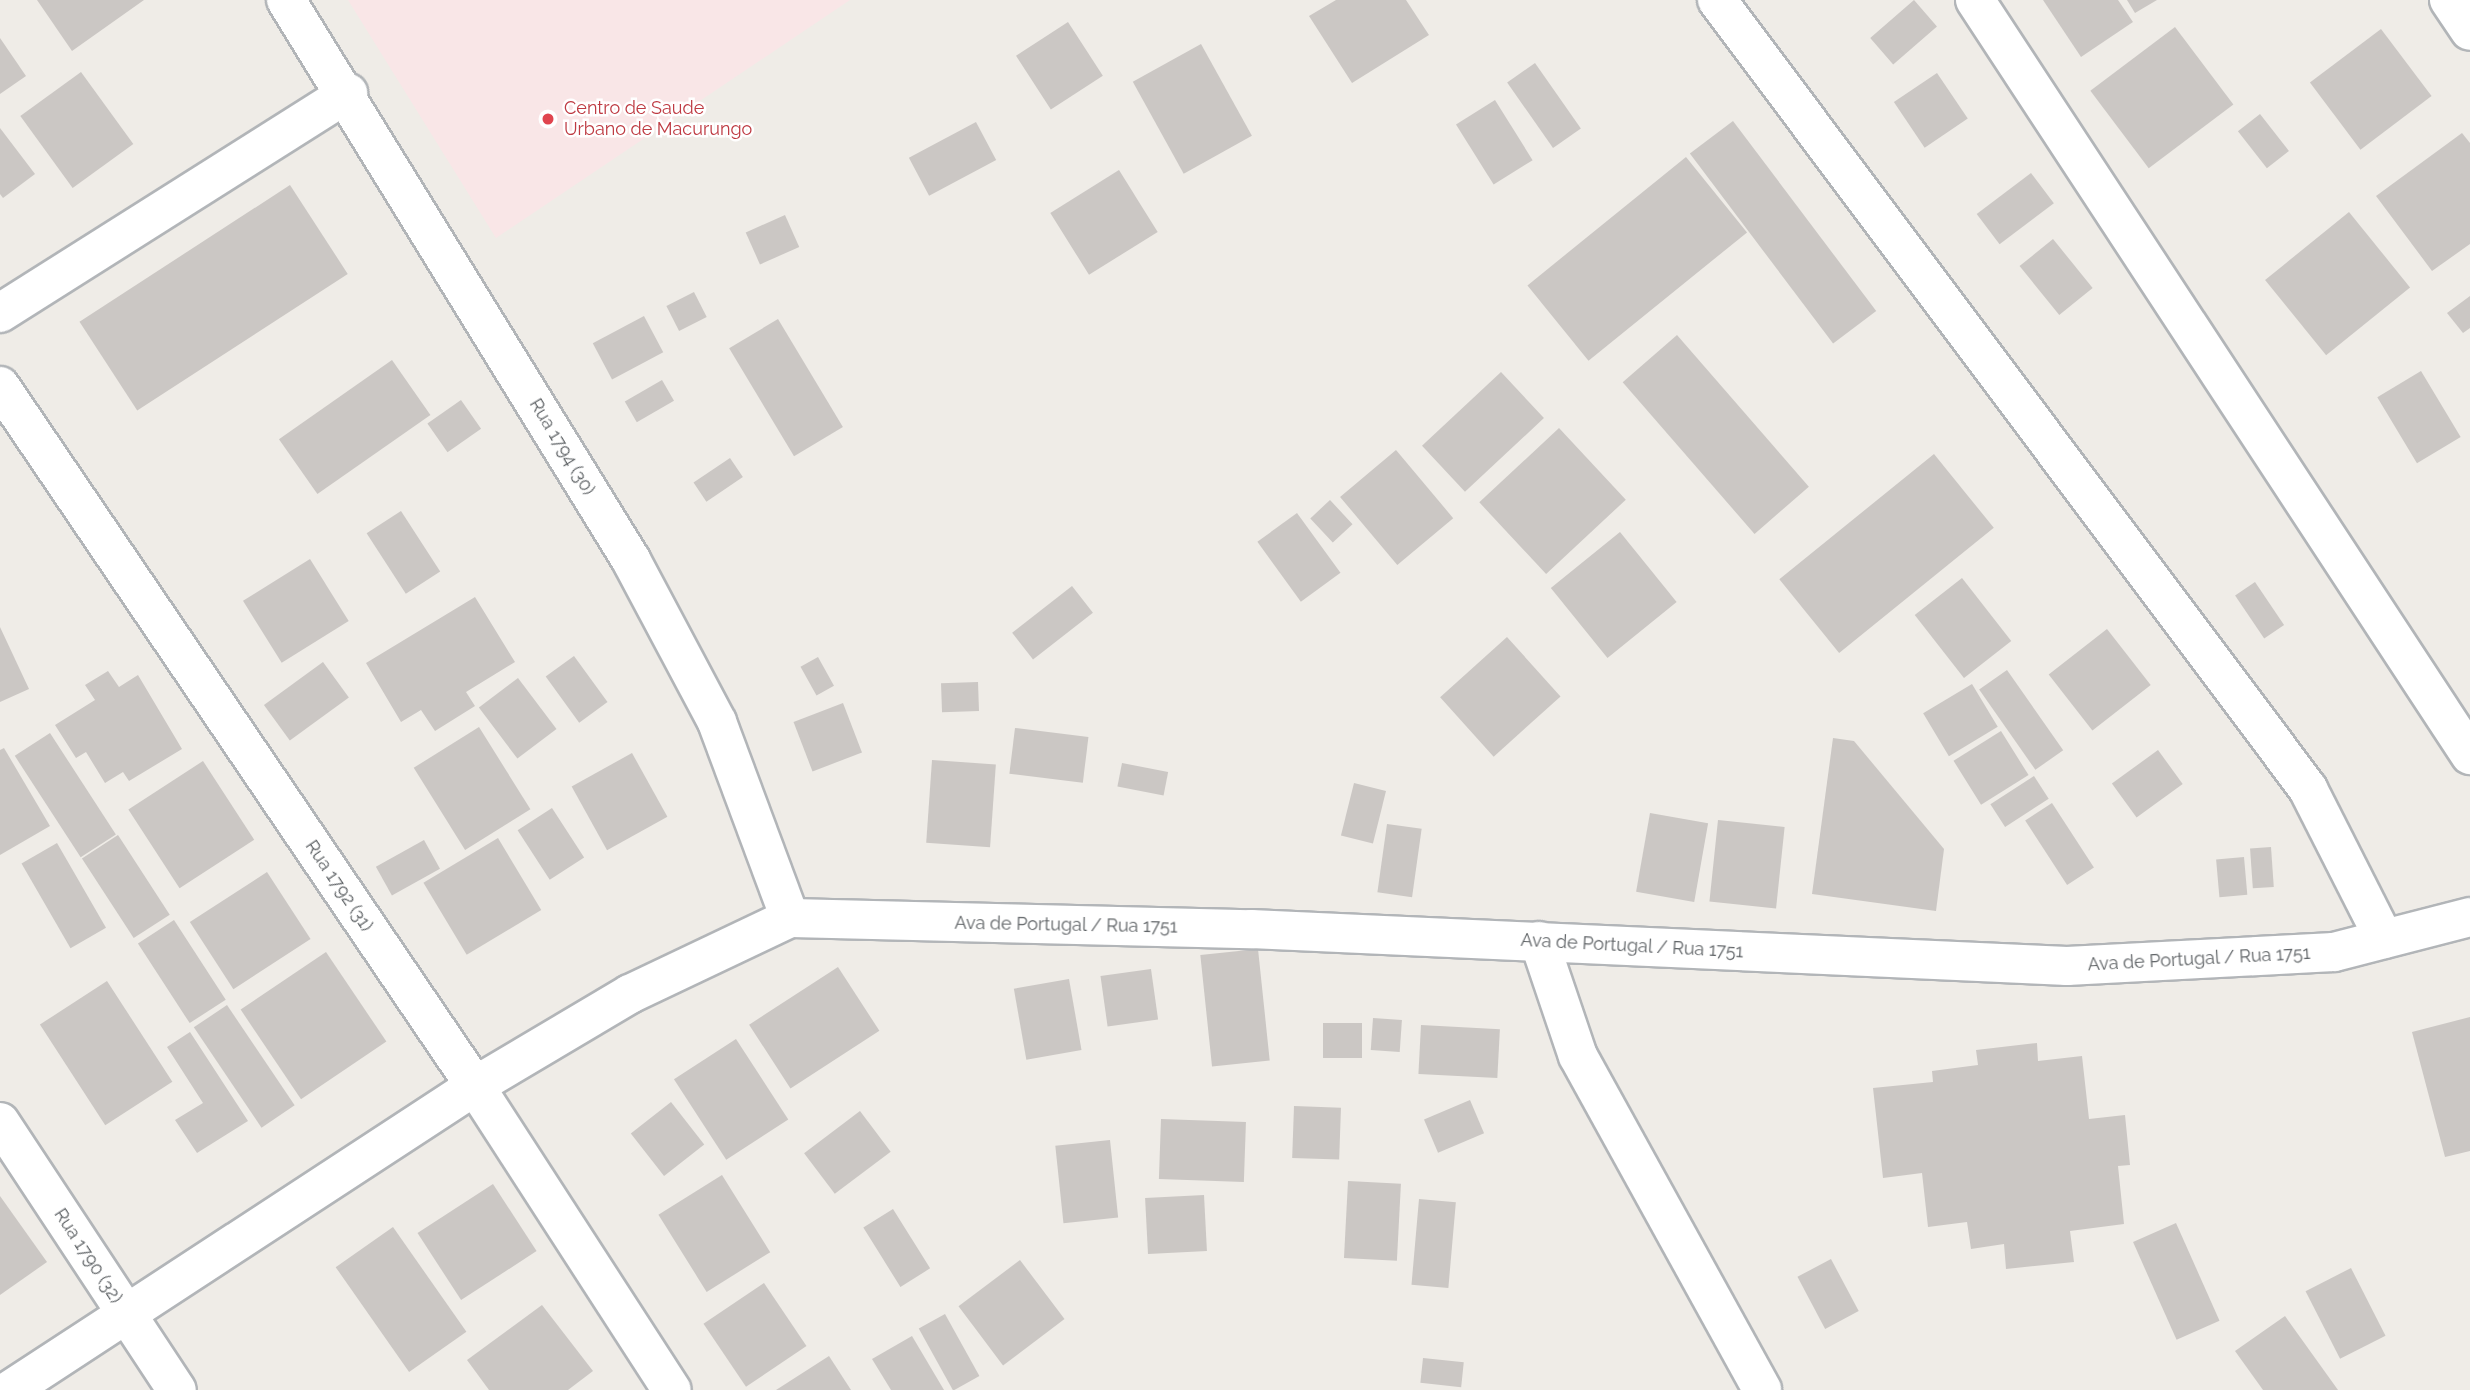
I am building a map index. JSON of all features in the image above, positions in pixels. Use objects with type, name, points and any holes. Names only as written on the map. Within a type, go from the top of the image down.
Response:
[{"type":"street","name":"Rua 1794 (30)","points":[[286,0],[348,93],[631,560],[699,687],[790,918]]},
{"type":"street","points":[[1717,0],[2308,789],[2384,939]]},
{"type":"street","points":[[1975,0],[2470,755]]},
{"type":"street","points":[[2449,0],[2470,31]]},
{"type":"street","points":[[0,313],[348,93]]},
{"type":"street","name":"Rua 1792 (31)","points":[[0,386],[475,1086],[672,1390]]},
{"type":"street","name":"Ava de Portugal / Rua 1751","points":[[790,918],[1538,941],[2067,966],[2334,952],[2470,917]]},
{"type":"street","points":[[10,1390],[475,1086],[631,994],[790,918]]},
{"type":"street","points":[[1538,941],[1578,1056],[1762,1390]]},
{"type":"street","name":"Rua 1790 (32)","points":[[0,1122],[177,1390]]},
{"type":"shaded area","name":"Centro de Saude Urbano de Macurungo","points":[[348,0],[850,0],[496,238]]},
{"type":"building","points":[[37,0],[144,0],[72,51]]},
{"type":"building","points":[[1336,0],[1406,0],[1429,35],[1352,83],[1309,16]]},
{"type":"building","points":[[1914,0],[1937,26],[1893,64],[1870,38]]},
{"type":"building","points":[[2043,0],[2118,0],[2133,22],[2081,57]]},
{"type":"building","points":[[2127,0],[2157,0],[2135,13]]},
{"type":"building","points":[[1068,22],[1103,76],[1051,109],[1016,56]]},
{"type":"building","points":[[2175,27],[2233,104],[2149,168],[2090,91]]},
{"type":"building","points":[[2381,29],[2432,96],[2360,150],[2310,83]]},
{"type":"building","points":[[0,38],[26,76],[0,94]]},
{"type":"building","points":[[1201,44],[1252,136],[1184,174],[1133,82]]},
{"type":"building","points":[[1535,63],[1581,129],[1553,148],[1507,83]]},
{"type":"building","points":[[81,72],[133,144],[73,188],[20,116]]},
{"type":"building","points":[[1937,73],[1968,119],[1925,148],[1894,102]]},
{"type":"building","points":[[1495,100],[1533,160],[1494,185],[1456,124]]},
{"type":"building","points":[[2260,114],[2289,151],[2267,168],[2238,131]]},
{"type":"building","points":[[1733,121],[1876,311],[1833,344],[1690,153]]},
{"type":"building","points":[[976,122],[996,160],[929,196],[909,158]]},
{"type":"building","points":[[0,128],[35,174],[3,198],[0,194]]},
{"type":"building","points":[[2462,133],[2470,143],[2470,244],[2432,271],[2376,196]]},
{"type":"building","points":[[1686,157],[1747,232],[1589,361],[1527,285]]},
{"type":"building","points":[[1119,170],[1158,232],[1089,275],[1050,213]]},
{"type":"building","points":[[2031,173],[2054,203],[2000,244],[1977,214]]},
{"type":"building","points":[[290,185],[348,274],[137,411],[79,322]]},
{"type":"building","points":[[2349,212],[2410,287],[2326,355],[2265,280]]},
{"type":"building","points":[[785,215],[799,247],[760,264],[746,232]]},
{"type":"building","points":[[2053,239],[2093,288],[2059,315],[2020,266]]},
{"type":"building","points":[[694,292],[707,317],[679,331],[666,306]]},
{"type":"building","points":[[2470,296],[2470,328],[2463,333],[2447,313]]},
{"type":"building","points":[[644,316],[663,352],[612,379],[593,343]]},
{"type":"building","points":[[778,319],[843,427],[794,456],[729,348]]},
{"type":"building","points":[[1677,335],[1809,487],[1755,534],[1623,382]]},
{"type":"building","points":[[392,360],[430,415],[317,494],[279,439]]},
{"type":"building","points":[[2421,371],[2461,437],[2417,463],[2377,397]]},
{"type":"building","points":[[1501,372],[1544,418],[1465,492],[1422,446]]},
{"type":"building","points":[[662,380],[674,401],[637,422],[625,402]]},
{"type":"building","points":[[461,400],[481,429],[447,452],[427,424]]},
{"type":"building","points":[[1559,428],[1626,500],[1546,574],[1479,502]]},
{"type":"building","points":[[1396,450],[1453,518],[1397,565],[1340,497]]},
{"type":"building","points":[[1934,454],[1994,528],[1839,653],[1779,579]]},
{"type":"building","points":[[730,458],[743,477],[706,502],[694,483]]},
{"type":"building","points":[[1330,500],[1353,524],[1333,543],[1310,518]]},
{"type":"building","points":[[401,511],[440,571],[406,594],[367,533]]},
{"type":"building","points":[[1297,513],[1340,573],[1301,602],[1257,542]]},
{"type":"building","points":[[1620,532],[1677,602],[1607,658],[1551,588]]},
{"type":"building","points":[[310,559],[349,621],[282,663],[243,601]]},
{"type":"building","points":[[1962,578],[2011,641],[1964,678],[1915,615]]},
{"type":"building","points":[[2255,582],[2284,625],[2264,639],[2235,595]]},
{"type":"building","points":[[1072,586],[1093,613],[1033,660],[1012,633]]},
{"type":"building","points":[[475,597],[515,662],[466,692],[475,706],[435,731],[421,710],[401,722],[366,663]]},
{"type":"building","points":[[0,627],[29,689],[0,702]]},
{"type":"building","points":[[2107,629],[2151,685],[2092,731],[2049,675]]},
{"type":"building","points":[[1507,637],[1561,696],[1494,757],[1440,697]]},
{"type":"building","points":[[574,656],[608,702],[579,723],[546,677]]},
{"type":"building","points":[[818,657],[834,686],[817,696],[801,667]]},
{"type":"building","points":[[323,662],[349,698],[290,741],[264,705]]},
{"type":"building","points":[[2007,670],[2063,750],[2035,770],[1979,690]]},
{"type":"building","points":[[108,671],[119,687],[138,675],[182,749],[129,781],[123,772],[105,783],[86,752],[76,758],[55,725],[95,700],[85,685]]},
{"type":"building","points":[[518,678],[557,729],[517,759],[479,707]]},
{"type":"building","points":[[978,682],[979,711],[942,712],[941,683]]},
{"type":"building","points":[[1972,684],[1998,727],[1949,756],[1923,713]]},
{"type":"building","points":[[843,703],[862,752],[813,771],[794,722]]},
{"type":"building","points":[[479,727],[530,809],[465,850],[414,768]]},
{"type":"building","points":[[1015,728],[1088,737],[1083,783],[1009,774]]},
{"type":"building","points":[[2001,731],[2029,775],[1981,805],[1954,761]]},
{"type":"building","points":[[50,733],[116,834],[81,857],[15,756]]},
{"type":"building","points":[[1833,738],[1854,741],[1944,849],[1936,911],[1812,894]]},
{"type":"building","points":[[4,748],[50,826],[0,855],[0,750]]},
{"type":"building","points":[[2158,750],[2183,784],[2137,817],[2112,784]]},
{"type":"building","points":[[632,753],[667,817],[607,850],[572,786]]},
{"type":"building","points":[[932,760],[996,764],[990,847],[926,843]]},
{"type":"building","points":[[203,761],[254,840],[180,888],[128,809]]},
{"type":"building","points":[[1122,763],[1168,772],[1164,796],[1117,787]]},
{"type":"building","points":[[2034,776],[2049,799],[2005,827],[1990,804]]},
{"type":"building","points":[[1354,783],[1386,791],[1373,843],[1341,835]]},
{"type":"building","points":[[2052,803],[2094,868],[2067,885],[2025,820]]},
{"type":"building","points":[[552,808],[584,857],[550,880],[518,830]]},
{"type":"building","points":[[1650,813],[1708,823],[1694,902],[1636,892]]},
{"type":"building","points":[[1718,820],[1785,827],[1776,909],[1709,902]]},
{"type":"building","points":[[1387,824],[1422,829],[1412,897],[1377,892]]},
{"type":"building","points":[[118,835],[170,915],[134,938],[82,858]]},
{"type":"building","points":[[498,838],[541,910],[467,955],[423,883]]},
{"type":"building","points":[[424,840],[440,869],[392,896],[376,867]]},
{"type":"building","points":[[57,843],[106,928],[70,948],[21,864]]},
{"type":"building","points":[[2271,847],[2274,887],[2253,888],[2250,848]]},
{"type":"building","points":[[2244,857],[2247,895],[2219,897],[2216,859]]},
{"type":"building","points":[[267,872],[311,939],[233,989],[190,922]]},
{"type":"building","points":[[174,920],[226,1000],[190,1023],[138,943]]},
{"type":"building","points":[[1258,949],[1270,1060],[1212,1066],[1200,955]]},
{"type":"building","points":[[326,952],[386,1042],[301,1099],[241,1010]]},
{"type":"building","points":[[838,967],[879,1031],[790,1088],[749,1025]]},
{"type":"building","points":[[1151,969],[1158,1020],[1108,1027],[1100,976]]},
{"type":"building","points":[[1069,979],[1082,1050],[1026,1060],[1014,989]]},
{"type":"building","points":[[107,981],[172,1082],[105,1125],[40,1025]]},
{"type":"building","points":[[227,1005],[295,1105],[262,1128],[194,1027]]},
{"type":"building","points":[[2470,1017],[2470,1151],[2445,1157],[2412,1032]]},
{"type":"building","points":[[1373,1018],[1402,1020],[1400,1052],[1371,1050]]},
{"type":"building","points":[[1323,1023],[1362,1023],[1362,1058],[1323,1058]]},
{"type":"building","points":[[1421,1025],[1500,1029],[1497,1078],[1418,1074]]},
{"type":"building","points":[[190,1032],[248,1121],[197,1153],[175,1120],[203,1103],[167,1047]]},
{"type":"building","points":[[736,1039],[788,1120],[726,1160],[674,1079]]},
{"type":"building","points":[[2037,1043],[2038,1061],[2082,1056],[2089,1119],[2125,1115],[2130,1165],[2118,1166],[2124,1224],[2070,1231],[2074,1262],[2006,1269],[2004,1244],[1971,1249],[1967,1222],[1928,1227],[1922,1173],[1883,1178],[1873,1088],[1933,1082],[1932,1071],[1978,1065],[1976,1050]]},
{"type":"building","points":[[1470,1100],[1484,1133],[1438,1153],[1424,1120]]},
{"type":"building","points":[[671,1102],[704,1145],[664,1176],[631,1133]]},
{"type":"building","points":[[1294,1106],[1341,1108],[1339,1160],[1292,1158]]},
{"type":"building","points":[[860,1111],[891,1152],[835,1194],[804,1153]]},
{"type":"building","points":[[1161,1119],[1246,1122],[1244,1182],[1159,1179]]},
{"type":"building","points":[[1110,1140],[1118,1218],[1063,1223],[1055,1146]]},
{"type":"building","points":[[722,1175],[770,1252],[707,1292],[658,1215]]},
{"type":"building","points":[[1348,1181],[1401,1184],[1397,1261],[1344,1258]]},
{"type":"building","points":[[493,1184],[537,1251],[461,1300],[418,1233]]},
{"type":"building","points":[[1204,1195],[1207,1251],[1148,1254],[1145,1198]]},
{"type":"building","points":[[0,1196],[47,1262],[0,1295]]},
{"type":"building","points":[[1419,1199],[1456,1202],[1448,1288],[1412,1285]]},
{"type":"building","points":[[893,1209],[930,1268],[900,1287],[863,1228]]},
{"type":"building","points":[[2176,1223],[2220,1321],[2177,1340],[2133,1242]]},
{"type":"building","points":[[393,1227],[466,1332],[409,1372],[336,1267]]},
{"type":"building","points":[[1831,1259],[1859,1311],[1825,1329],[1797,1277]]},
{"type":"building","points":[[1020,1260],[1065,1319],[1003,1365],[959,1306]]},
{"type":"building","points":[[2351,1268],[2386,1336],[2340,1359],[2306,1291]]},
{"type":"building","points":[[764,1283],[806,1346],[746,1387],[703,1324]]},
{"type":"building","points":[[542,1305],[593,1371],[568,1390],[489,1390],[467,1360]]},
{"type":"building","points":[[945,1314],[979,1376],[953,1390],[919,1329]]},
{"type":"building","points":[[2285,1316],[2338,1390],[2263,1390],[2235,1351]]},
{"type":"building","points":[[912,1336],[944,1390],[891,1390],[872,1359]]},
{"type":"building","points":[[829,1356],[851,1390],[776,1390]]},
{"type":"building","points":[[1423,1358],[1464,1362],[1461,1387],[1420,1383]]},
{"type":"place","name":"Centro de Saude Urbano de Macurungo","points":[[548,119]]}]
